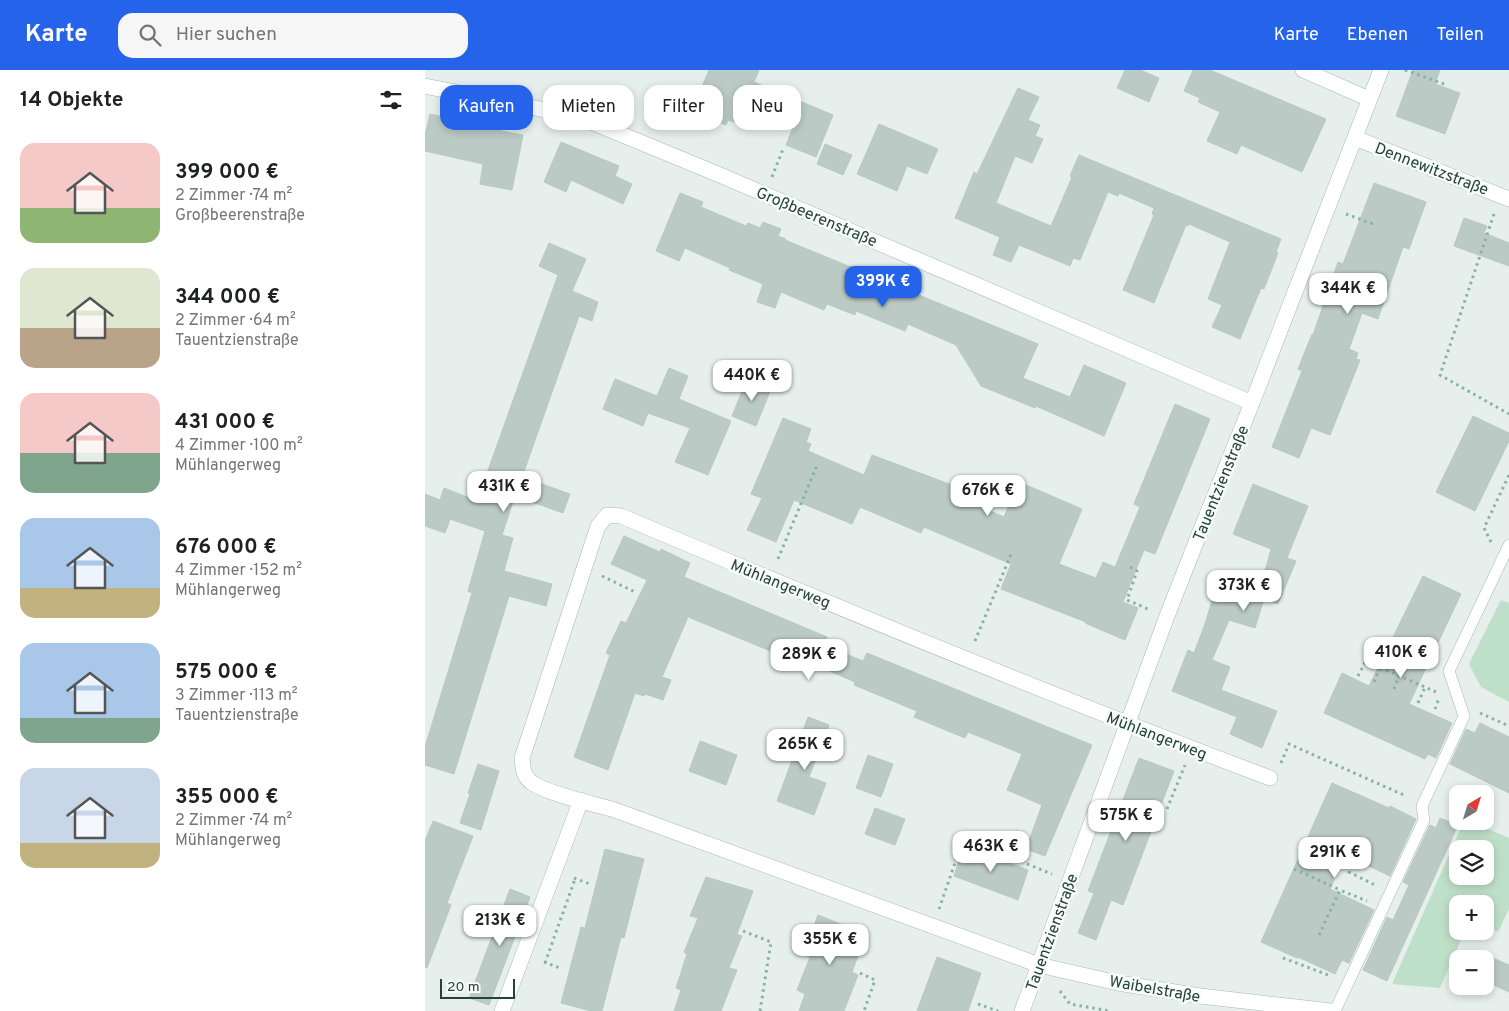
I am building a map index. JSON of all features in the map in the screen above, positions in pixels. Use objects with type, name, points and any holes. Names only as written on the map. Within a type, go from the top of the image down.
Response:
[{"type":"street","points":[[1303,70],[1369,99]]},
{"type":"street","name":"Tauentzienstraße","points":[[1022,1011],[1199,532],[1253,403],[1381,70]]},
{"type":"street","name":"Großbeerenstraße","points":[[425,86],[541,109],[589,121],[765,194],[1253,403]]},
{"type":"street","name":"Dennewitzstraße","points":[[1355,138],[1504,196]]},
{"type":"street","name":"Mühlangerweg","points":[[1039,965],[612,809],[542,788],[530,782],[523,771],[522,758],[598,526],[607,515],[621,516],[1127,724],[1270,778]]},
{"type":"street","points":[[502,1011],[581,800]]},
{"type":"street","name":"Waibelstraße","points":[[1039,965],[1118,983],[1200,996],[1331,1011]]},
{"type":"lane","points":[[1335,1011],[1424,820],[1422,805],[1464,716],[1449,670],[1509,545]]},
{"type":"path","points":[[1405,70],[1444,84]]},
{"type":"path","points":[[765,194],[783,149]]},
{"type":"path","points":[[1504,196],[1440,375],[1509,414]]},
{"type":"path","points":[[1328,207],[1373,224]]},
{"type":"path","points":[[770,578],[818,463]]},
{"type":"path","points":[[1500,563],[1484,528],[1509,474]]},
{"type":"path","points":[[968,659],[1012,552]]},
{"type":"path","points":[[1130,567],[1137,571],[1127,600],[1167,616]]},
{"type":"path","points":[[584,568],[635,592]]},
{"type":"path","points":[[1359,676],[1366,661],[1509,726]]},
{"type":"path","points":[[1374,682],[1380,667]]},
{"type":"path","points":[[1394,689],[1399,676]]},
{"type":"path","points":[[1418,703],[1425,687]]},
{"type":"path","points":[[1270,778],[1274,780],[1289,744],[1422,805]]},
{"type":"path","points":[[1167,809],[1191,748]]},
{"type":"path","points":[[933,926],[963,840],[995,850]]},
{"type":"path","points":[[1363,842],[1349,872],[1390,892]]},
{"type":"path","points":[[1027,864],[1070,880]]},
{"type":"path","points":[[1294,869],[1383,908]]},
{"type":"path","points":[[545,963],[575,879]]},
{"type":"path","points":[[1319,935],[1340,890]]},
{"type":"path","points":[[743,931],[771,942],[759,1011]]},
{"type":"path","points":[[1283,958],[1348,981]]},
{"type":"path","points":[[860,973],[875,980],[863,1011]]},
{"type":"path","points":[[978,1004],[998,1011]]},
{"type":"green space","points":[[1501,600],[1509,603],[1509,702],[1481,687],[1469,664]]},
{"type":"green space","points":[[1460,830],[1490,830],[1509,838],[1509,909],[1498,932],[1494,930],[1494,895],[1449,895],[1449,940],[1461,940],[1457,950],[1449,950],[1449,967],[1440,988],[1392,984],[1449,855],[1449,885],[1494,885],[1494,840],[1456,840]]},
{"type":"building","points":[[709,70],[759,70],[754,82],[761,85],[733,85],[733,122],[728,120],[726,125],[723,124],[723,85],[703,85]]},
{"type":"building","points":[[1125,70],[1140,70],[1159,78],[1149,102],[1117,88]]},
{"type":"building","points":[[1193,70],[1210,70],[1326,119],[1302,172],[1241,145],[1237,154],[1207,141],[1220,112],[1198,102],[1200,98],[1184,91]]},
{"type":"building","points":[[1413,70],[1440,70],[1435,84],[1460,93],[1445,134],[1396,116]]},
{"type":"building","points":[[1018,88],[1039,97],[1028,120],[1040,125],[1035,136],[1043,139],[1032,163],[1015,156],[996,203],[1051,226],[1072,177],[1070,176],[1079,155],[1281,239],[1276,252],[1278,253],[1264,289],[1261,288],[1240,339],[1212,327],[1222,305],[1208,299],[1230,242],[1189,224],[1188,226],[1186,225],[1154,303],[1123,290],[1154,215],[1152,214],[1154,208],[1119,193],[1118,196],[1108,192],[1080,260],[1073,258],[1070,266],[1019,245],[1011,262],[993,255],[1000,237],[955,218],[974,172],[977,174]]},
{"type":"building","points":[[801,102],[833,115],[816,157],[786,145],[792,130],[801,130]]},
{"type":"building","points":[[430,114],[440,116],[440,130],[497,130],[523,135],[512,190],[480,184],[483,164],[425,151],[425,135]]},
{"type":"building","points":[[879,124],[938,149],[927,174],[907,166],[897,191],[857,174]]},
{"type":"building","points":[[561,142],[619,166],[615,176],[632,184],[623,204],[571,180],[566,192],[544,182]]},
{"type":"building","points":[[825,144],[852,155],[843,175],[817,164]]},
{"type":"building","points":[[1374,183],[1426,202],[1409,249],[1403,247],[1378,319],[1362,313],[1349,349],[1358,353],[1356,359],[1360,360],[1330,435],[1311,428],[1299,458],[1272,447],[1302,371],[1298,369],[1313,335],[1338,262],[1343,264]]},
{"type":"building","points":[[680,193],[703,202],[701,207],[746,226],[748,223],[760,228],[763,222],[781,229],[778,236],[785,240],[1038,344],[1023,378],[1070,397],[1084,365],[1126,383],[1104,436],[1036,406],[1035,408],[981,386],[956,345],[908,324],[905,331],[856,311],[855,315],[827,304],[824,310],[781,292],[775,308],[757,302],[763,284],[729,270],[730,268],[685,248],[679,261],[656,251]]},
{"type":"building","points":[[1464,218],[1487,226],[1484,233],[1509,243],[1509,266],[1454,246]]},
{"type":"building","points":[[549,243],[586,259],[572,291],[598,302],[592,321],[579,316],[522,477],[570,494],[563,513],[515,496],[502,535],[513,538],[504,571],[552,584],[546,606],[509,596],[454,774],[425,765],[425,747],[472,593],[468,591],[485,531],[450,519],[445,533],[425,526],[425,494],[440,500],[444,488],[477,501],[558,275],[539,266]]},
{"type":"building","points":[[669,368],[688,376],[679,399],[731,421],[708,475],[675,462],[690,428],[648,413],[643,426],[603,409],[615,379],[657,396]]},
{"type":"building","points":[[747,379],[771,389],[756,426],[732,416]]},
{"type":"building","points":[[1175,404],[1210,419],[1155,554],[1144,550],[1123,602],[1138,608],[1125,640],[1086,622],[1001,589],[1011,564],[924,527],[921,533],[860,507],[852,524],[794,500],[776,542],[747,530],[762,498],[751,494],[783,418],[811,429],[806,442],[811,444],[808,451],[864,475],[872,455],[957,487],[954,495],[1004,517],[1019,482],[1082,509],[1059,564],[1096,578],[1103,562],[1115,567],[1140,507],[1134,504]]},
{"type":"building","points":[[1473,416],[1509,433],[1509,441],[1475,511],[1436,492]]},
{"type":"building","points":[[1253,484],[1308,506],[1287,558],[1296,561],[1278,604],[1264,599],[1255,628],[1229,620],[1212,660],[1230,667],[1221,690],[1277,711],[1262,748],[1230,734],[1237,717],[1172,691],[1188,650],[1194,653],[1219,577],[1260,589],[1271,549],[1233,534]]},
{"type":"building","points":[[624,536],[660,552],[661,549],[690,563],[684,577],[827,637],[824,645],[863,661],[867,653],[1092,745],[1045,856],[1026,849],[1042,805],[1007,790],[1022,754],[968,732],[965,738],[914,717],[917,711],[854,685],[855,682],[816,665],[814,669],[688,617],[662,677],[671,680],[663,700],[635,693],[608,770],[574,757],[610,655],[606,653],[621,621],[626,623],[647,580],[611,564]]},
{"type":"building","points":[[1423,576],[1461,594],[1409,704],[1452,723],[1436,758],[1428,754],[1425,759],[1324,713],[1342,673],[1369,686]]},
{"type":"building","points":[[808,717],[829,725],[809,777],[826,783],[814,815],[777,801]]},
{"type":"building","points":[[1480,723],[1509,737],[1509,793],[1450,764],[1466,729],[1475,733]]},
{"type":"building","points":[[700,741],[737,755],[726,785],[689,771]]},
{"type":"building","points":[[868,755],[893,764],[881,797],[856,788]]},
{"type":"building","points":[[1139,758],[1174,771],[1123,905],[1111,900],[1096,940],[1078,933],[1094,893],[1088,891]]},
{"type":"building","points":[[478,764],[499,771],[481,830],[460,823]]},
{"type":"building","points":[[1332,783],[1389,808],[1390,806],[1416,819],[1390,876],[1345,855],[1330,889],[1374,910],[1349,963],[1342,960],[1335,974],[1261,942]]},
{"type":"building","points":[[875,808],[905,819],[895,845],[865,834]]},
{"type":"building","points":[[1440,818],[1449,822],[1449,830],[1456,830],[1451,840],[1449,840],[1449,845],[1387,981],[1363,970],[1387,917],[1393,920],[1409,885],[1403,882],[1430,825],[1436,828]]},
{"type":"building","points":[[433,821],[473,836],[447,903],[451,905],[427,968],[425,967],[425,841]]},
{"type":"building","points":[[964,846],[1028,870],[1018,900],[954,876]]},
{"type":"building","points":[[605,849],[644,859],[624,938],[621,937],[602,1011],[591,1011],[561,1003],[581,927],[585,928]]},
{"type":"building","points":[[706,877],[753,891],[737,934],[742,936],[729,968],[737,970],[721,1011],[674,1011],[681,990],[676,988],[687,954],[684,952],[698,918],[690,916]]},
{"type":"building","points":[[510,889],[530,897],[489,1005],[469,998]]},
{"type":"building","points":[[818,915],[866,934],[852,972],[858,975],[844,1011],[799,1011],[805,994],[797,990],[810,957],[803,954]]},
{"type":"building","points":[[937,957],[981,973],[968,1011],[917,1011]]},
{"type":"building","points":[[1494,958],[1509,965],[1509,992],[1494,985]]}]
